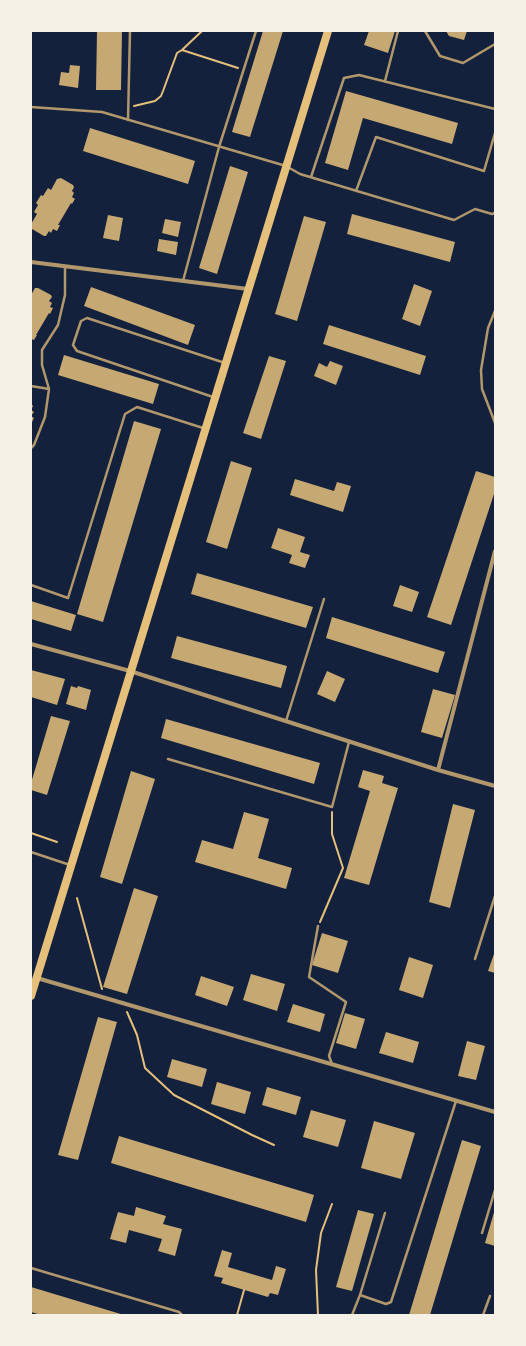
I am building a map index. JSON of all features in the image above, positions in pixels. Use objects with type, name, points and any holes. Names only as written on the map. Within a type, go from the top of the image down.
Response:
[{"type":"main road","points":[[31,996],[70,865],[328,31]]},
{"type":"street","points":[[31,262],[248,289]]},
{"type":"street","points":[[438,770],[495,551]]},
{"type":"street","points":[[31,644],[130,672],[438,770],[495,786]]},
{"type":"street","points":[[37,978],[495,1112]]},
{"type":"lane","points":[[128,120],[130,31]]},
{"type":"lane","points":[[183,281],[219,147],[256,31]]},
{"type":"lane","points":[[384,81],[398,31]]},
{"type":"lane","points":[[425,31],[440,56],[463,63],[495,44]]},
{"type":"lane","points":[[311,177],[344,78],[359,75],[495,109]]},
{"type":"lane","points":[[31,107],[102,112],[286,166],[300,174],[454,220],[474,209],[492,214],[495,213]]},
{"type":"lane","points":[[356,191],[376,137],[484,171],[495,133]]},
{"type":"lane","points":[[31,448],[34,445],[45,417],[49,389],[42,365],[42,350],[58,325],[66,295],[66,266]]},
{"type":"lane","points":[[494,424],[482,389],[481,370],[488,328],[495,311]]},
{"type":"lane","points":[[215,398],[77,352],[73,345],[81,321],[87,318],[225,364]]},
{"type":"lane","points":[[31,386],[49,389]]},
{"type":"lane","points":[[31,585],[68,598],[125,414],[137,407],[205,429]]},
{"type":"lane","points":[[286,721],[324,599]]},
{"type":"lane","points":[[168,759],[332,807],[350,741]]},
{"type":"lane","points":[[31,852],[70,865]]},
{"type":"lane","points":[[475,959],[495,896]]},
{"type":"lane","points":[[318,926],[309,977],[346,1002],[329,1056],[332,1064]]},
{"type":"lane","points":[[360,1295],[386,1304],[391,1302],[456,1101]]},
{"type":"lane","points":[[482,1233],[495,1190]]},
{"type":"lane","points":[[352,1315],[360,1295],[385,1213]]},
{"type":"lane","points":[[31,1268],[179,1312],[182,1315]]},
{"type":"lane","points":[[483,1315],[490,1296]]},
{"type":"path","points":[[128,107],[150,103],[160,96],[176,53],[182,50],[202,31]]},
{"type":"path","points":[[182,50],[244,69]]},
{"type":"path","points":[[318,926],[343,868],[332,834],[332,807]]},
{"type":"path","points":[[31,833],[57,842]]},
{"type":"path","points":[[77,898],[101,988],[113,1000]]},
{"type":"path","points":[[123,1003],[137,1035],[145,1068],[174,1095],[274,1146]]},
{"type":"path","points":[[318,1315],[316,1270],[321,1233],[332,1204]]},
{"type":"path","points":[[237,1315],[244,1290]]},
{"type":"building","points":[[97,31],[122,31],[121,90],[96,90]]},
{"type":"building","points":[[263,31],[283,31],[250,137],[232,132]]},
{"type":"building","points":[[369,31],[395,31],[388,53],[364,45]]},
{"type":"building","points":[[446,31],[467,31],[464,40],[449,36]]},
{"type":"building","points":[[70,65],[80,66],[78,88],[59,85],[61,72],[69,73]]},
{"type":"building","points":[[346,91],[458,123],[452,144],[363,118],[348,170],[325,163]]},
{"type":"building","points":[[90,128],[195,161],[188,184],[83,151]]},
{"type":"building","points":[[230,166],[248,172],[217,274],[199,268]]},
{"type":"building","points":[[61,178],[73,185],[74,187],[72,191],[74,193],[72,197],[75,199],[58,225],[60,225],[57,231],[53,229],[51,233],[49,231],[46,236],[44,236],[31,227],[31,224],[37,214],[34,212],[38,205],[36,203],[48,188],[51,190],[57,179]]},
{"type":"building","points":[[352,214],[455,242],[450,262],[347,234]]},
{"type":"building","points":[[108,215],[123,218],[119,241],[103,238]]},
{"type":"building","points":[[304,216],[326,222],[297,321],[275,314]]},
{"type":"building","points":[[165,219],[181,222],[178,237],[162,233]]},
{"type":"building","points":[[159,239],[178,242],[176,255],[157,251]]},
{"type":"building","points":[[414,284],[432,291],[420,326],[402,319]]},
{"type":"building","points":[[91,287],[195,325],[188,345],[84,306]]},
{"type":"building","points":[[35,288],[38,288],[51,295],[52,297],[49,301],[52,303],[50,307],[53,308],[34,340],[31,339],[31,295]]},
{"type":"building","points":[[329,325],[426,356],[420,375],[323,344]]},
{"type":"building","points":[[64,355],[159,384],[153,404],[58,375]]},
{"type":"building","points":[[269,356],[286,361],[261,439],[243,433]]},
{"type":"building","points":[[330,361],[343,366],[336,385],[314,376],[319,363],[327,367]]},
{"type":"building","points":[[31,416],[34,418],[31,424]]},
{"type":"building","points":[[134,421],[161,429],[103,622],[77,614]]},
{"type":"building","points":[[231,461],[252,468],[227,549],[206,542]]},
{"type":"building","points":[[476,471],[495,477],[495,491],[451,625],[427,617]]},
{"type":"building","points":[[295,479],[334,491],[337,482],[351,486],[343,512],[290,495]]},
{"type":"building","points":[[278,528],[305,537],[300,552],[310,555],[305,568],[289,563],[292,555],[271,548]]},
{"type":"building","points":[[197,573],[313,607],[306,628],[191,594]]},
{"type":"building","points":[[400,585],[419,592],[412,612],[393,606]]},
{"type":"building","points":[[31,601],[76,615],[71,631],[31,619]]},
{"type":"building","points":[[332,617],[445,652],[438,673],[326,638]]},
{"type":"building","points":[[177,636],[287,666],[281,688],[171,658]]},
{"type":"building","points":[[31,670],[65,679],[57,705],[31,697]]},
{"type":"building","points":[[327,671],[345,679],[335,702],[317,694]]},
{"type":"building","points":[[71,686],[77,688],[78,686],[91,690],[86,710],[66,704]]},
{"type":"building","points":[[433,689],[455,695],[442,738],[421,732]]},
{"type":"building","points":[[51,716],[70,721],[47,795],[31,790],[31,783]]},
{"type":"building","points":[[166,719],[320,763],[314,784],[161,738]]},
{"type":"building","points":[[363,770],[384,776],[382,783],[398,788],[369,885],[344,878],[370,791],[358,787]]},
{"type":"building","points":[[131,771],[155,779],[122,884],[100,877]]},
{"type":"building","points":[[453,804],[475,810],[450,908],[429,902]]},
{"type":"building","points":[[244,812],[269,819],[258,858],[292,868],[286,889],[195,862],[202,840],[233,849]]},
{"type":"building","points":[[134,888],[158,896],[127,994],[103,987]]},
{"type":"building","points":[[322,933],[348,941],[338,973],[312,965]]},
{"type":"building","points":[[495,951],[495,973],[488,971]]},
{"type":"building","points":[[409,957],[433,965],[423,998],[399,990]]},
{"type":"building","points":[[251,974],[285,984],[277,1011],[243,1000]]},
{"type":"building","points":[[201,976],[234,987],[227,1006],[195,995]]},
{"type":"building","points":[[293,1004],[325,1014],[320,1032],[287,1022]]},
{"type":"building","points":[[345,1013],[365,1019],[356,1049],[336,1043]]},
{"type":"building","points":[[98,1017],[117,1022],[78,1160],[58,1155]]},
{"type":"building","points":[[386,1032],[419,1042],[413,1063],[379,1053]]},
{"type":"building","points":[[467,1041],[485,1046],[476,1080],[458,1076]]},
{"type":"building","points":[[172,1059],[207,1069],[202,1087],[167,1077]]},
{"type":"building","points":[[217,1082],[251,1092],[245,1114],[211,1104]]},
{"type":"building","points":[[267,1087],[301,1097],[296,1115],[262,1105]]},
{"type":"building","points":[[311,1110],[346,1120],[338,1147],[303,1137]]},
{"type":"building","points":[[374,1121],[415,1133],[401,1179],[361,1168]]},
{"type":"building","points":[[119,1136],[314,1195],[306,1222],[111,1163]]},
{"type":"building","points":[[462,1140],[481,1146],[430,1315],[409,1315]]},
{"type":"building","points":[[136,1207],[166,1216],[163,1224],[182,1229],[175,1256],[158,1251],[162,1239],[129,1230],[126,1243],[110,1239],[118,1212],[134,1216]]},
{"type":"building","points":[[495,1209],[495,1246],[485,1243]]},
{"type":"building","points":[[358,1210],[374,1214],[352,1291],[336,1287]]},
{"type":"building","points":[[222,1250],[232,1253],[228,1267],[272,1280],[276,1266],[286,1269],[278,1295],[270,1293],[268,1297],[221,1283],[223,1278],[214,1276]]},
{"type":"building","points":[[31,1287],[124,1315],[41,1315],[31,1312]]}]
